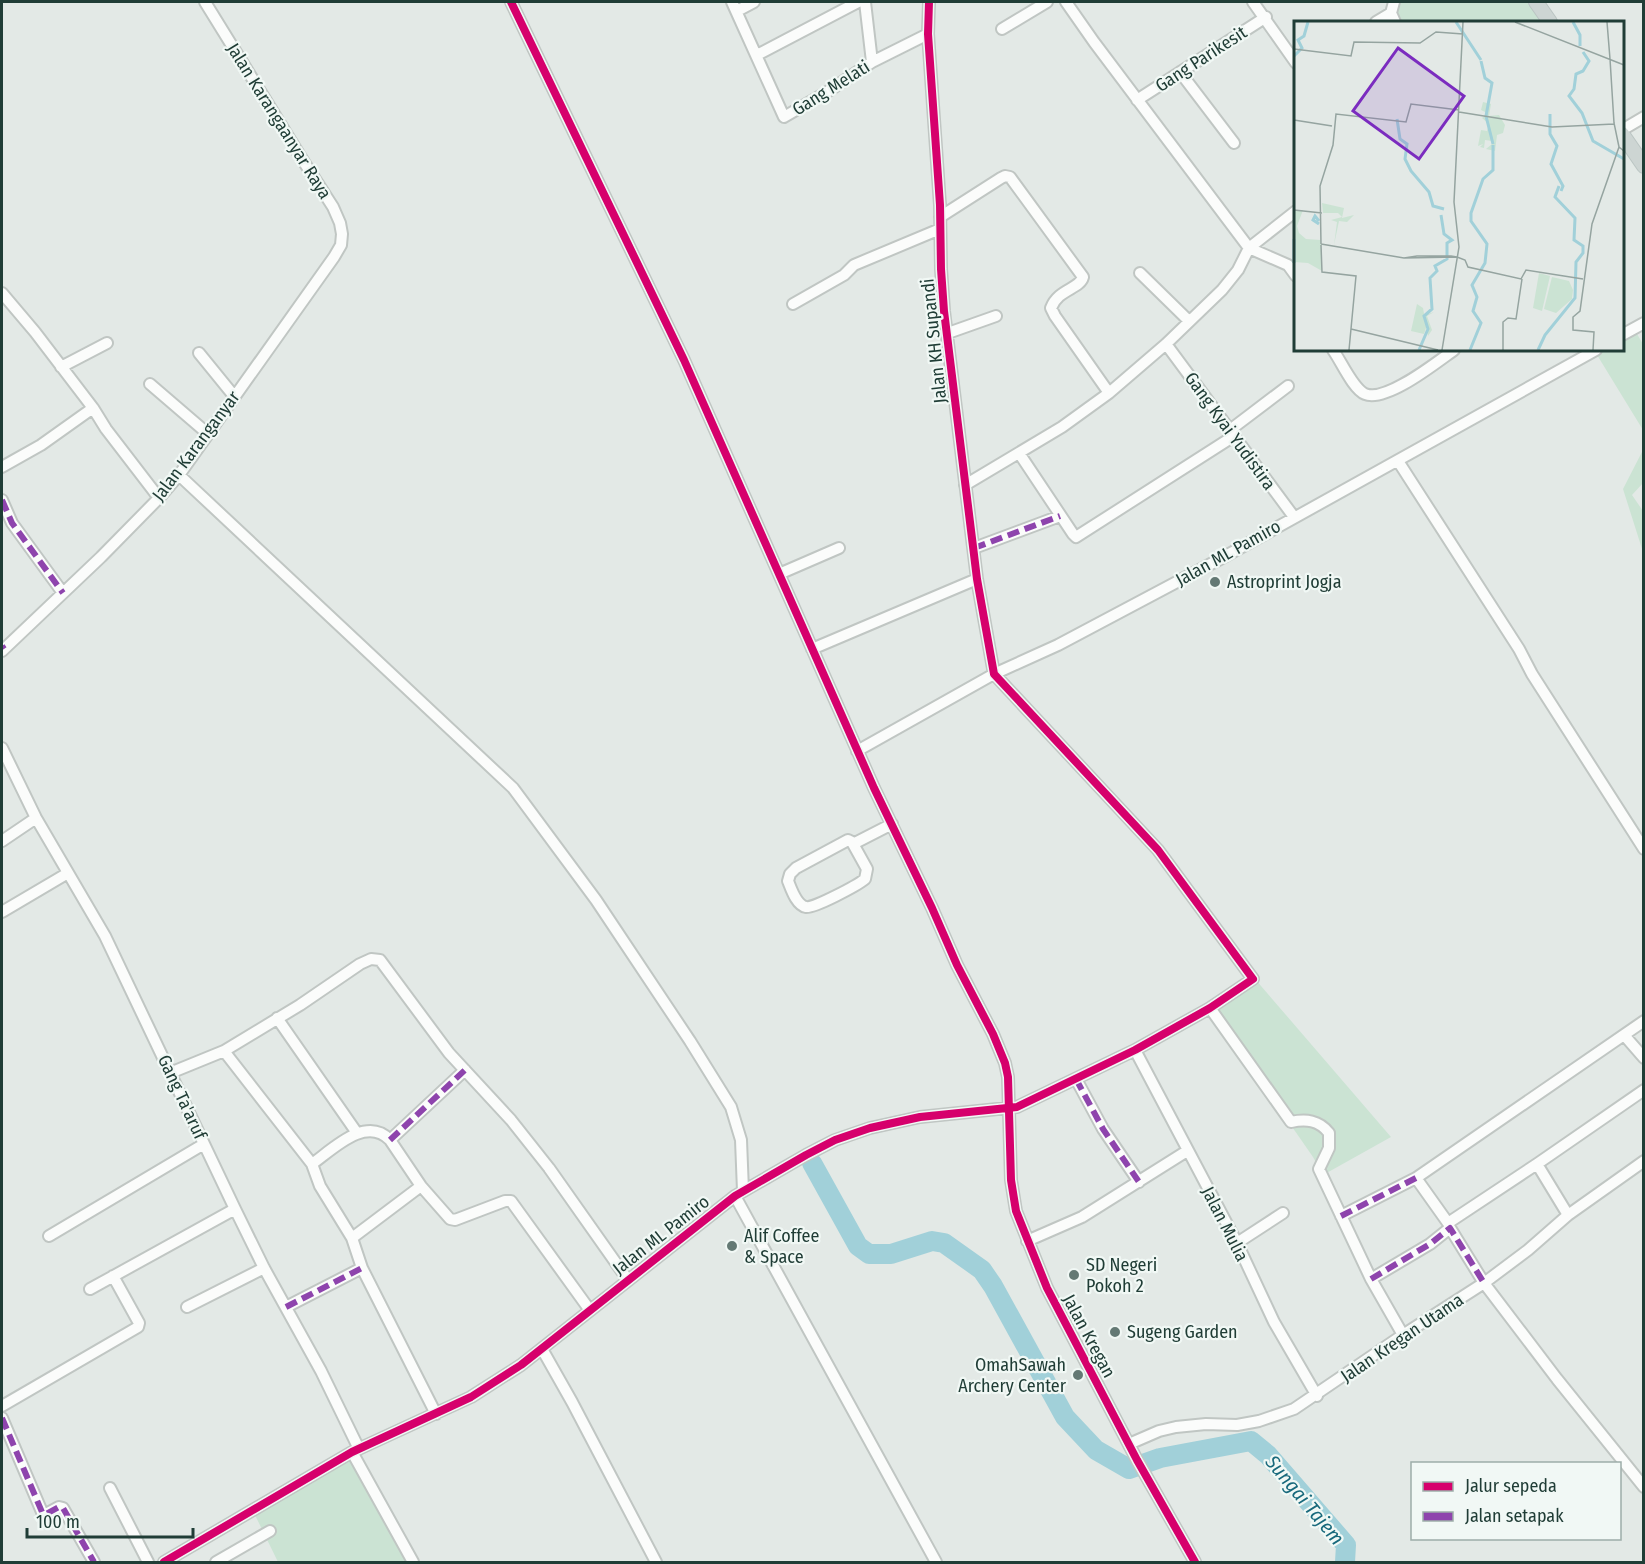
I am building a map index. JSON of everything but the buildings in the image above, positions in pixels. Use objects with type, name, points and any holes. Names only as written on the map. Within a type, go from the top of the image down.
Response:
[{"type":"main road","points":[[1536,2],[1549,21]]},
{"type":"main road","points":[[1624,134],[1644,166]]},
{"type":"street","name":"Jalan Karangaanyar Raya","points":[[205,2],[333,207],[340,223],[340,245]]},
{"type":"street","name":"Jalan Kregan","points":[[511,2],[684,360],[857,751],[957,965],[993,1034],[1008,1077],[1011,1180],[1016,1211],[1047,1288],[1140,1465],[1195,1563]]},
{"type":"street","points":[[735,6],[754,2]]},
{"type":"street","points":[[757,55],[858,2]]},
{"type":"street","points":[[865,2],[872,62]]},
{"type":"street","name":"Jalan KH Supandi","points":[[929,2],[928,34],[940,217],[941,269],[964,485],[977,579],[994,674]]},
{"type":"street","points":[[1002,29],[1047,2]]},
{"type":"street","points":[[1066,2],[1249,248],[1288,265],[1294,273]]},
{"type":"street","points":[[1253,2],[1266,17],[1294,60]]},
{"type":"street","name":"Gang Melati","points":[[735,6],[784,117],[872,62],[928,34]]},
{"type":"street","points":[[1378,21],[1393,12]]},
{"type":"street","name":"Gang Parikesit","points":[[1137,100],[1266,17]]},
{"type":"street","points":[[1180,72],[1234,143]]},
{"type":"street","points":[[1624,131],[1644,117]]},
{"type":"street","points":[[940,217],[1000,178],[1010,177],[1083,275],[1082,281],[1064,291],[1056,299],[1052,311],[1109,393]]},
{"type":"street","points":[[964,485],[1062,427],[1109,393],[1166,344],[1222,290],[1238,270],[1249,248],[1294,213]]},
{"type":"street","points":[[793,304],[838,278],[854,265],[940,229]]},
{"type":"street","name":"Jalan Karanganyar","points":[[2,649],[63,593],[159,498],[179,475],[334,257],[340,245]]},
{"type":"street","points":[[1140,273],[1189,321]]},
{"type":"street","points":[[2,297],[61,367],[159,498]]},
{"type":"street","points":[[948,333],[996,316]]},
{"type":"street","points":[[1624,334],[1644,323]]},
{"type":"street","points":[[61,367],[107,343]]},
{"type":"street","name":"Gang Kyai Yudistira","points":[[1166,344],[1294,517]]},
{"type":"street","points":[[1334,351],[1355,386],[1364,394],[1374,396],[1402,385],[1453,351]]},
{"type":"street","name":"Jalan ML Pamiro","points":[[857,751],[994,674],[1068,640],[1398,461],[1594,351]]},
{"type":"street","points":[[199,353],[234,396]]},
{"type":"street","points":[[150,384],[207,433]]},
{"type":"street","points":[[1019,453],[1074,536],[1080,536],[1232,433],[1288,386]]},
{"type":"street","points":[[2,467],[41,445],[93,408]]},
{"type":"street","points":[[1398,461],[1644,849]]},
{"type":"street","points":[[179,475],[513,788],[596,900],[731,1107],[741,1140],[739,1194],[936,1563]]},
{"type":"street","points":[[2,500],[12,523],[63,593]]},
{"type":"street","points":[[974,548],[1060,516]]},
{"type":"street","points":[[779,574],[839,548]]},
{"type":"street","points":[[812,649],[977,579]]},
{"type":"street","name":"Jalan ML Pamiro","points":[[164,1563],[355,1450],[436,1414],[491,1384],[542,1348],[739,1194],[806,1155],[843,1137],[870,1128],[920,1117],[1017,1107],[1135,1050],[1210,1008],[1250,982],[1252,977],[1158,850],[994,674]]},
{"type":"street","name":"Gang Ta'aruf","points":[[2,748],[36,818],[105,936],[235,1209],[264,1268],[321,1371],[355,1450],[413,1563]]},
{"type":"street","points":[[2,840],[36,818]]},
{"type":"street","points":[[854,844],[892,824]]},
{"type":"street","points":[[848,840],[854,844],[867,869],[865,879],[849,890],[810,907],[801,904],[788,881],[792,871],[843,842],[848,840]]},
{"type":"street","points":[[2,912],[68,873]]},
{"type":"street","points":[[170,1073],[224,1051],[300,1005],[360,964],[377,958],[385,964],[449,1053],[511,1120],[549,1168],[628,1280]]},
{"type":"street","points":[[1210,1008],[1291,1122],[1308,1120],[1319,1123],[1329,1133],[1329,1148],[1319,1169],[1371,1279],[1403,1335]]},
{"type":"street","points":[[277,1018],[357,1133]]},
{"type":"street","points":[[1341,1216],[1416,1178],[1644,1022]]},
{"type":"street","points":[[1624,1035],[1644,1058]]},
{"type":"street","name":"Jalan Mulia","points":[[1135,1050],[1237,1243],[1269,1312],[1317,1396]]},
{"type":"street","points":[[224,1051],[312,1164],[321,1186],[352,1238],[362,1268],[436,1414]]},
{"type":"street","points":[[390,1140],[465,1070]]},
{"type":"street","points":[[1076,1079],[1103,1129],[1139,1182]]},
{"type":"street","points":[[1416,1178],[1448,1223],[1643,1091]]},
{"type":"street","points":[[312,1164],[357,1133],[374,1131],[390,1140],[421,1186],[450,1220],[511,1201],[589,1309]]},
{"type":"street","points":[[49,1236],[204,1144]]},
{"type":"street","points":[[1028,1241],[1082,1217],[1187,1151]]},
{"type":"street","name":"Jalan Kregan Utama","points":[[1129,1444],[1159,1431],[1176,1427],[1206,1424],[1237,1425],[1260,1421],[1294,1409],[1317,1396],[1403,1335],[1484,1283],[1528,1250],[1568,1215],[1644,1161]]},
{"type":"street","points":[[1537,1164],[1568,1215]]},
{"type":"street","points":[[352,1238],[421,1186]]},
{"type":"street","points":[[90,1289],[235,1209]]},
{"type":"street","points":[[1237,1243],[1283,1213]]},
{"type":"street","points":[[1371,1279],[1430,1244],[1450,1228],[1484,1283],[1557,1379],[1644,1487]]},
{"type":"street","points":[[187,1307],[264,1268]]},
{"type":"street","points":[[286,1307],[362,1268]]},
{"type":"street","points":[[2,1406],[138,1327],[139,1323],[113,1276]]},
{"type":"street","points":[[542,1348],[656,1563]]},
{"type":"street","points":[[2,1418],[42,1512],[46,1514],[59,1507],[63,1509],[94,1563]]},
{"type":"street","points":[[110,1488],[148,1563]]},
{"type":"street","points":[[216,1563],[270,1531]]},
{"type":"green space","points":[[1387,2],[1529,2],[1541,21],[1401,21]]},
{"type":"green space","points":[[1634,329],[1643,344],[1643,430],[1595,351],[1624,351],[1624,334]]},
{"type":"green space","points":[[1643,450],[1643,483],[1632,495],[1643,511],[1643,552],[1623,489]]},
{"type":"green space","points":[[1255,979],[1391,1137],[1323,1175],[1313,1157],[1211,1010]]},
{"type":"green space","points":[[355,1451],[410,1562],[278,1562],[254,1513]]},
{"type":"waterway","name":"Sungai Tajem","points":[[812,1163],[858,1246],[869,1254],[891,1254],[932,1241],[944,1243],[982,1270],[1065,1417],[1096,1450],[1129,1469],[1160,1458],[1251,1441],[1268,1455],[1346,1545],[1345,1562]]},
{"type":"marked path","points":[[2,500],[12,523],[63,593]]},
{"type":"marked path","points":[[974,548],[1060,516]]},
{"type":"marked path","points":[[390,1140],[465,1070]]},
{"type":"marked path","points":[[1076,1079],[1103,1129],[1139,1182]]},
{"type":"marked path","points":[[1341,1216],[1416,1178]]},
{"type":"marked path","points":[[1371,1279],[1430,1244],[1450,1228],[1484,1283]]},
{"type":"marked path","points":[[286,1307],[362,1268]]},
{"type":"marked path","points":[[2,1418],[42,1512],[46,1514],[59,1507],[63,1508],[94,1562]]},
{"type":"cycle path","points":[[511,2],[684,360],[874,788],[957,965],[993,1034],[1008,1077],[1011,1180],[1016,1211],[1047,1288],[1137,1460],[1195,1562]]},
{"type":"cycle path","points":[[164,1562],[352,1452],[471,1397],[521,1365],[735,1196],[806,1155],[835,1140],[870,1128],[920,1117],[1017,1107],[1135,1050],[1210,1008],[1253,979],[1158,850],[994,674],[977,579],[944,311],[940,205],[928,34],[929,2]]},
{"type":"place","name":"Astroprint Jogja","points":[[1215,582]]},
{"type":"place","name":"Alif Coffee & Space","points":[[732,1246]]},
{"type":"place","name":"SD Negeri Pokoh 2","points":[[1074,1275]]},
{"type":"place","name":"Sugeng Garden","points":[[1115,1332]]},
{"type":"place","name":"OmahSawah Archery Center","points":[[1078,1375]]}]
